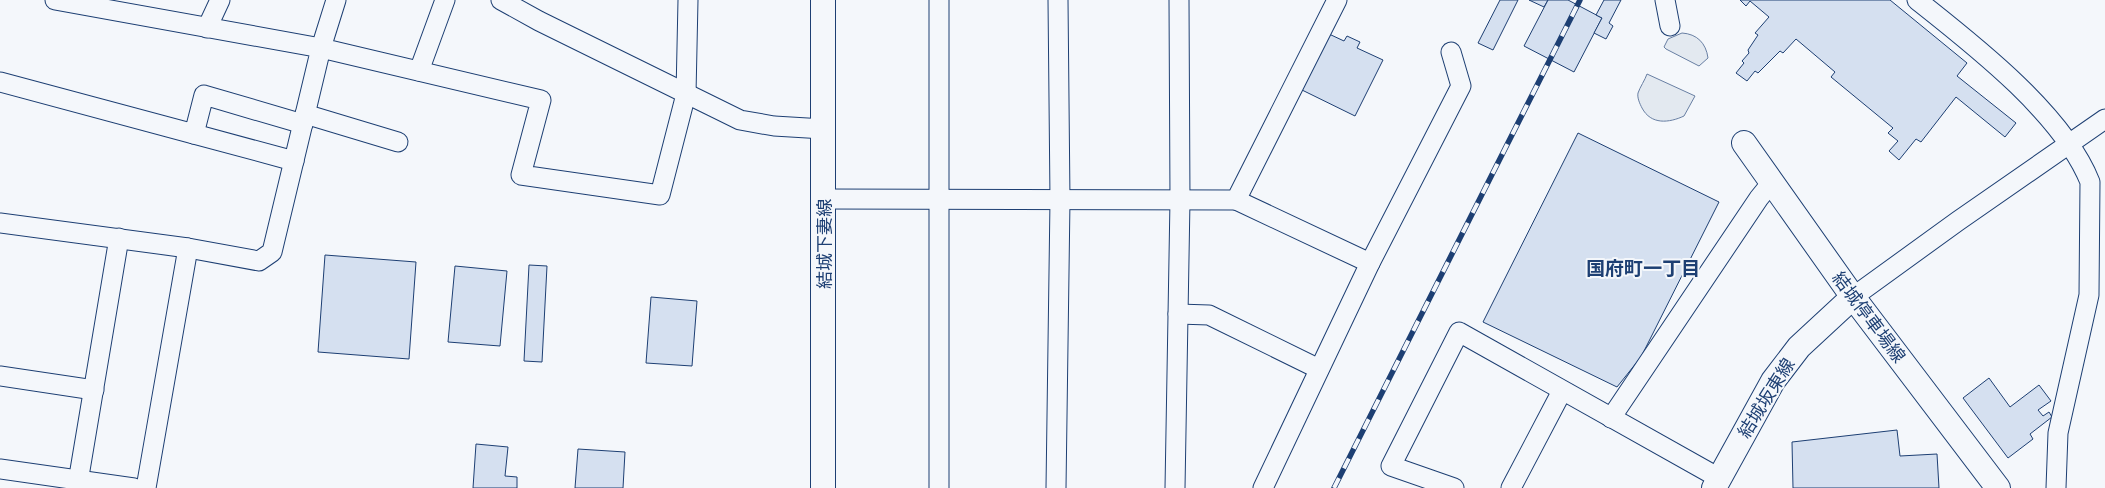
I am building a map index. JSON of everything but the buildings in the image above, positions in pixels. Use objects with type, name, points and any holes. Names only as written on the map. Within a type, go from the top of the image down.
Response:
[{"type":"main road","name":"結城下妻線","points":[[823,488],[824,0]]},
{"type":"main road","name":"結城停車場線","points":[[1744,143],[1853,297],[1998,488]]},
{"type":"main road","name":"結城坂東線","points":[[1716,483],[1746,426],[1787,362],[1820,325],[1853,297]]},
{"type":"street","points":[[55,0],[132,7],[207,28],[321,48],[541,100],[521,175],[660,195],[686,94],[688,0]]},
{"type":"street","points":[[207,28],[220,0]]},
{"type":"street","points":[[0,223],[188,248],[259,261],[272,252],[321,48],[336,0]]},
{"type":"street","points":[[419,71],[445,0]]},
{"type":"street","points":[[501,0],[539,21],[740,120],[774,126],[824,129]]},
{"type":"street","points":[[939,488],[940,0]]},
{"type":"street","points":[[1056,488],[1060,200],[1058,0]]},
{"type":"street","points":[[1175,488],[1180,200],[1179,0]]},
{"type":"street","points":[[1665,0],[1670,26]]},
{"type":"street","points":[[1236,200],[1334,1]]},
{"type":"street","points":[[1926,3],[1994,64],[2046,115],[2083,166],[2090,182],[2097,295],[2058,433],[2056,488]]},
{"type":"street","points":[[1263,488],[1370,263],[1461,86],[1451,52]]},
{"type":"street","points":[[0,82],[294,161]]},
{"type":"street","points":[[194,134],[204,95],[398,142]]},
{"type":"street","points":[[1853,297],[2105,119]]},
{"type":"street","points":[[1611,418],[1758,198],[1772,182]]},
{"type":"street","points":[[824,199],[1236,200],[1370,263]]},
{"type":"street","points":[[78,484],[119,238]]},
{"type":"street","points":[[146,488],[188,248]]},
{"type":"street","points":[[1178,314],[1209,314],[1319,369]]},
{"type":"street","points":[[1454,488],[1391,466],[1459,332],[1611,418],[1716,483]]},
{"type":"street","points":[[0,376],[94,390]]},
{"type":"street","points":[[1511,488],[1562,391]]},
{"type":"street","points":[[0,468],[78,484],[134,488]]},
{"type":"shaded area","points":[[1682,33],[1696,37],[1703,44],[1708,58],[1699,66],[1664,47],[1668,39]]},
{"type":"shaded area","points":[[1647,74],[1695,96],[1684,116],[1661,121],[1655,120],[1646,114],[1638,99],[1638,95]]},
{"type":"railway","points":[[1334,488],[1580,0]]},
{"type":"district","name":"国府町一丁目","points":[[1643,268]]}]
